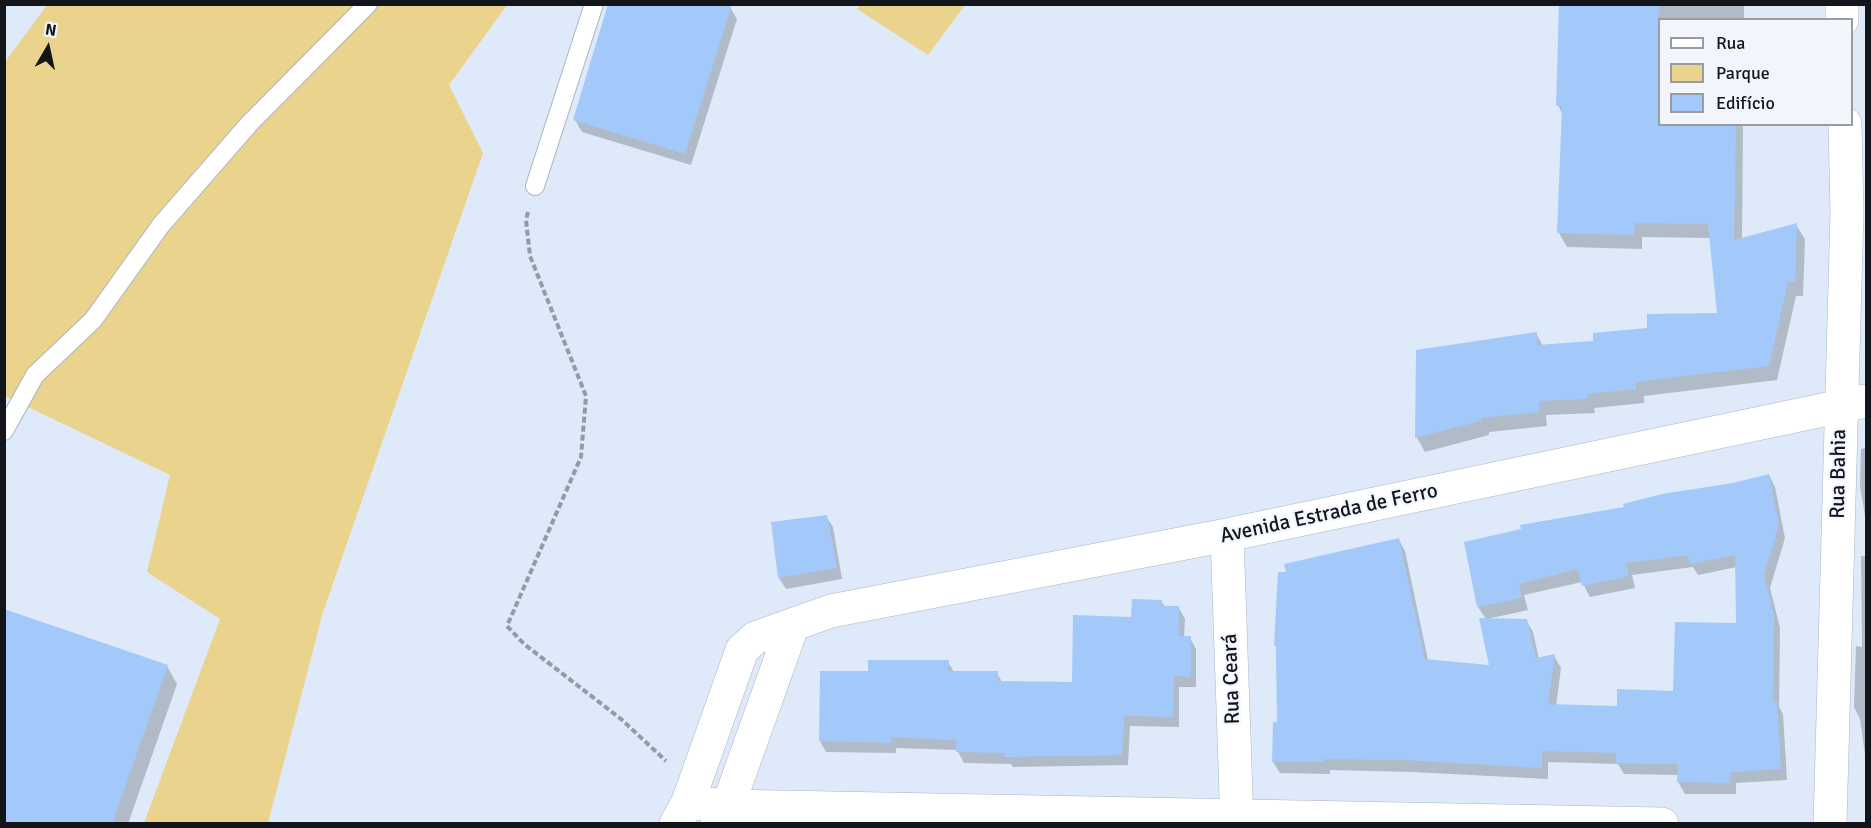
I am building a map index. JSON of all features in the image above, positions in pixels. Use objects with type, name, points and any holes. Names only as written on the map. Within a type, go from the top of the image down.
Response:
[{"type":"street","name":"Rua Bahia","points":[[1830,824],[1853,404],[1845,126]]},
{"type":"street","name":"Avenida Estrada de Ferro","points":[[686,804],[742,650],[755,638],[792,627],[831,611],[1227,535],[1853,404]]},
{"type":"street","name":"Rua Ceará","points":[[1227,535],[1237,819]]},
{"type":"street","points":[[723,815],[792,627]]},
{"type":"street","points":[[686,804],[723,815],[1662,824]]},
{"type":"lane","points":[[4,431],[35,375],[93,320],[161,225],[249,124],[368,4]]},
{"type":"lane","points":[[535,186],[594,4]]},
{"type":"path","points":[[535,186],[526,220],[530,256],[586,396],[581,457],[507,626],[524,644],[621,719],[686,804]]},
{"type":"green space","points":[[47,5],[507,5],[449,85],[483,153],[323,612],[268,823],[144,823],[220,619],[147,572],[170,475],[5,396],[5,62]]},
{"type":"green space","points":[[860,5],[965,5],[928,55],[857,9]]},
{"type":"building","points":[[608,4],[732,4],[685,154],[573,120]]},
{"type":"building","points":[[1559,4],[1659,4],[1658,126],[1736,126],[1734,240],[1797,223],[1795,282],[1788,282],[1769,366],[1636,382],[1636,389],[1587,394],[1587,399],[1539,401],[1539,412],[1481,418],[1481,421],[1415,438],[1416,350],[1537,332],[1537,345],[1593,341],[1593,333],[1647,328],[1647,314],[1717,313],[1708,224],[1635,223],[1634,235],[1557,233],[1562,106],[1556,106]]},
{"type":"building","points":[[1769,474],[1779,525],[1764,575],[1774,615],[1773,701],[1777,701],[1781,769],[1731,772],[1730,783],[1677,782],[1677,764],[1616,763],[1616,753],[1542,751],[1542,768],[1405,760],[1324,759],[1324,762],[1272,762],[1273,722],[1277,722],[1276,646],[1274,646],[1278,572],[1286,572],[1284,564],[1399,538],[1425,659],[1489,665],[1479,618],[1527,619],[1536,658],[1555,654],[1548,704],[1617,706],[1617,689],[1673,691],[1675,622],[1736,623],[1735,555],[1690,564],[1688,555],[1626,563],[1629,576],[1582,586],[1578,569],[1519,584],[1522,598],[1477,607],[1464,542],[1521,529],[1520,525],[1624,507],[1623,504],[1662,494],[1733,483]]},
{"type":"building","points":[[827,515],[837,568],[778,578],[771,522]]},
{"type":"building","points":[[1132,599],[1162,600],[1162,606],[1179,606],[1179,636],[1191,636],[1191,677],[1174,676],[1173,717],[1124,716],[1122,755],[1005,757],[1005,753],[956,752],[956,740],[891,737],[891,743],[819,741],[820,671],[868,671],[868,660],[949,660],[948,671],[998,671],[998,681],[1072,682],[1073,615],[1131,617]]},
{"type":"building","points":[[4,609],[168,665],[112,824],[4,824]]}]
